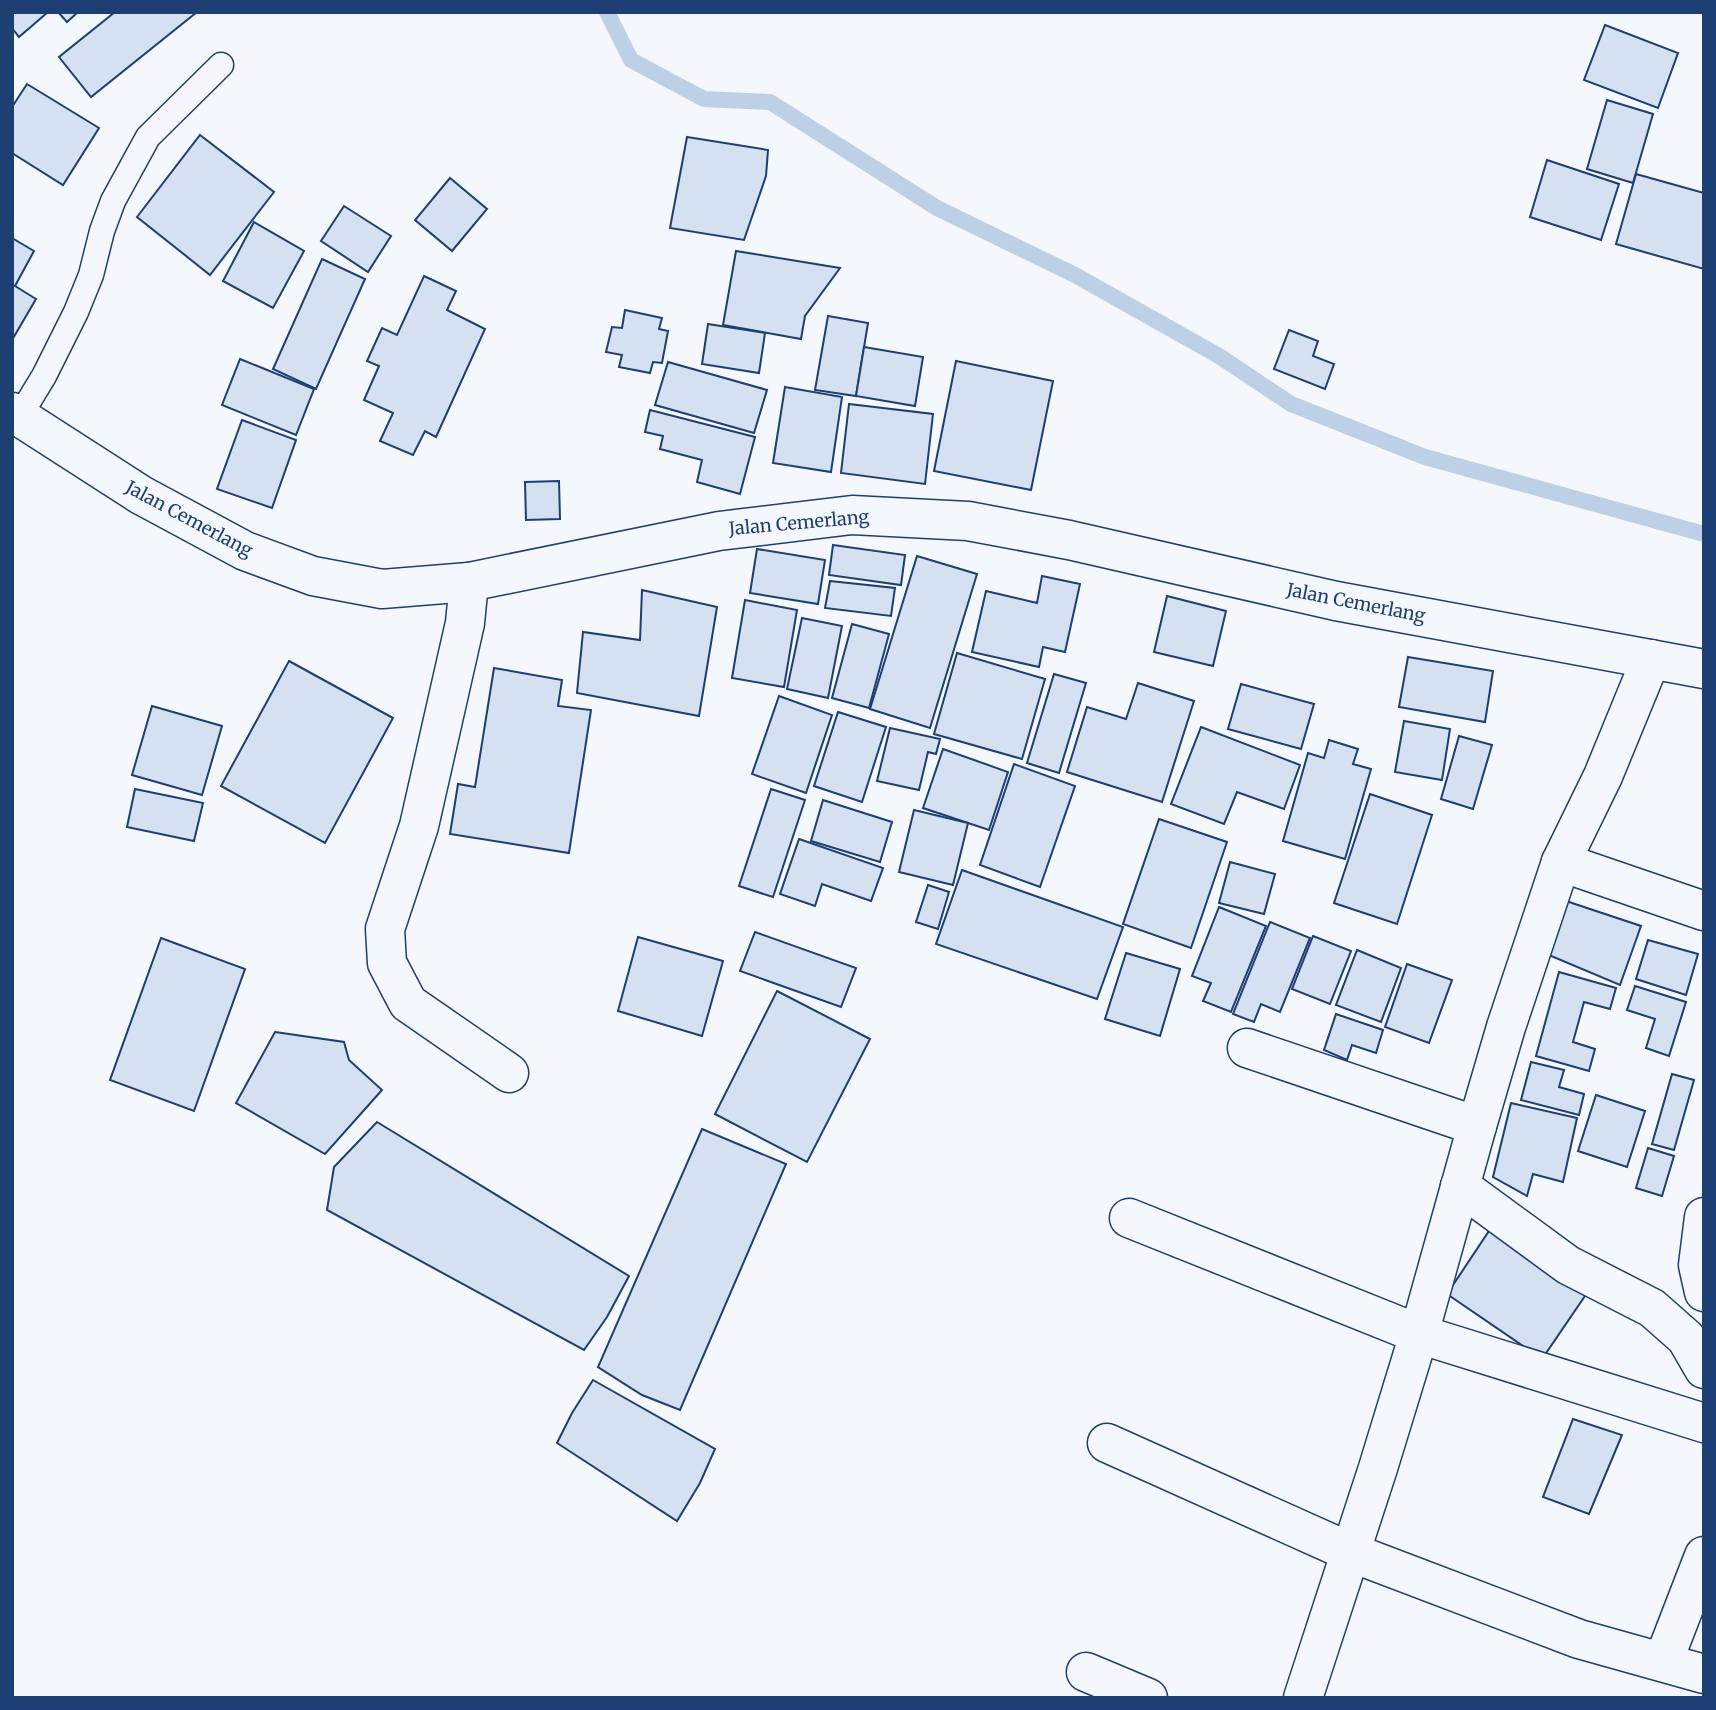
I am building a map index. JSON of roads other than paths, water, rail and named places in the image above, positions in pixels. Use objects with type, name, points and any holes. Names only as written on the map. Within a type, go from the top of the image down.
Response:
[{"type":"street","name":"Jalan Cemerlang","points":[[16,414],[141,495],[245,551],[313,576],[382,589],[469,582],[719,531],[852,515],[968,521],[1069,540],[1336,601],[1704,668]]},
{"type":"street","points":[[469,582],[465,623],[419,826],[385,929],[387,963],[408,1003],[509,1073]]},
{"type":"street","points":[[1303,1698],[1419,1334],[1506,1027],[1561,862],[1603,776],[1651,659]]},
{"type":"street","points":[[1561,862],[1704,911]]},
{"type":"street","points":[[1247,1048],[1477,1126]]},
{"type":"street","points":[[1460,1186],[1568,1265],[1652,1308],[1686,1338],[1704,1369]]},
{"type":"street","points":[[1704,1217],[1698,1265],[1704,1292]]},
{"type":"street","points":[[1129,1218],[1419,1334],[1704,1423]]},
{"type":"street","points":[[1107,1443],[1350,1552],[1578,1639],[1704,1674]]},
{"type":"street","points":[[1663,1662],[1704,1556]]},
{"type":"street","points":[[1086,1672],[1148,1698]]},
{"type":"lane","points":[[16,414],[44,376],[76,312],[91,275],[113,201],[148,137],[221,65]]},
{"type":"waterway","points":[[607,12],[631,60],[704,99],[770,102],[937,208],[1075,275],[1219,356],[1291,404],[1425,457],[1704,534]]}]
